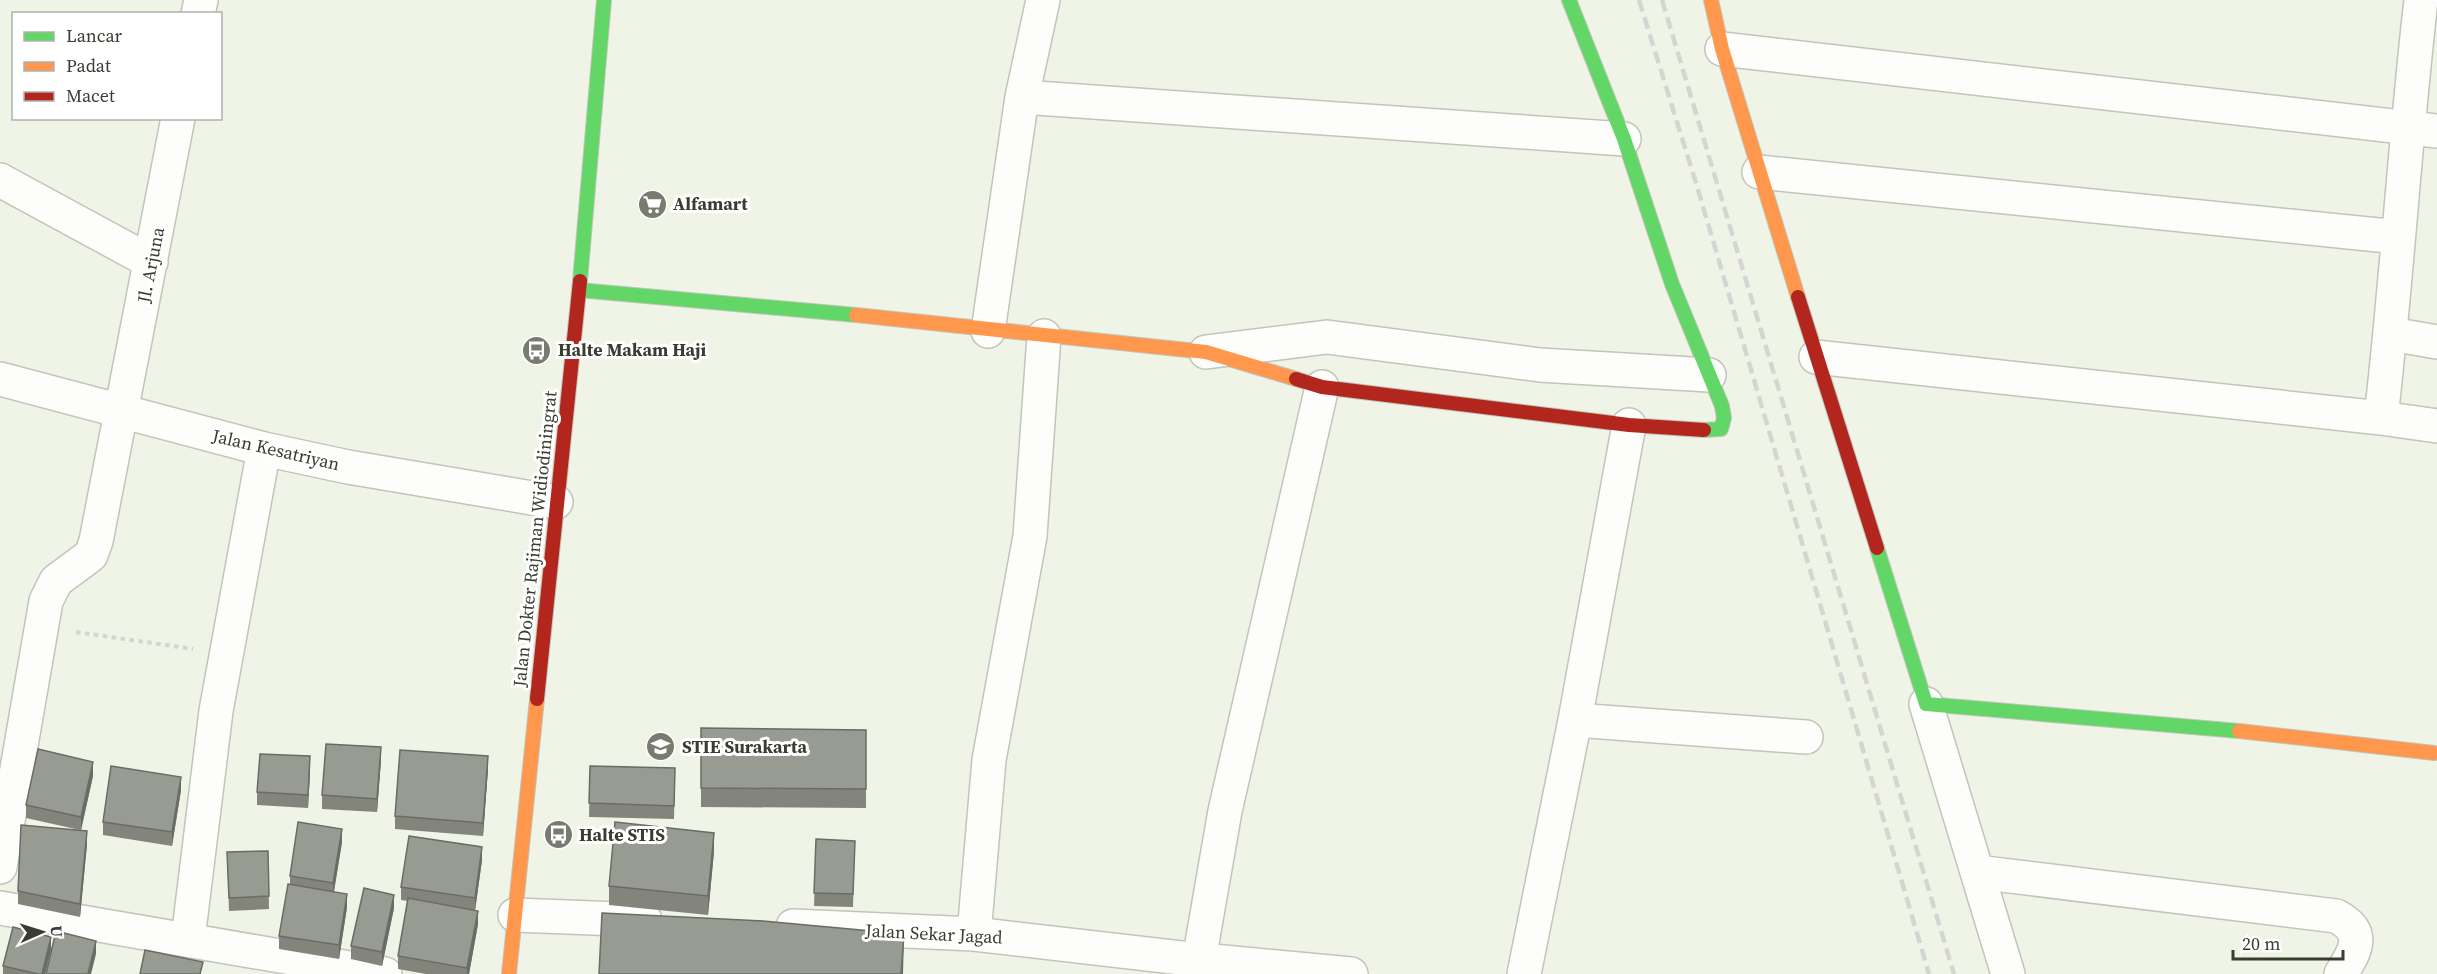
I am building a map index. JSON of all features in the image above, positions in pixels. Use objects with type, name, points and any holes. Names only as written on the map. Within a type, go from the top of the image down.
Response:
[{"type":"street","name":"Jalan Dokter Rajiman Widiodiningrat","points":[[508,974],[579,290],[604,0]]},
{"type":"street","points":[[988,331],[1022,97],[1043,0]]},
{"type":"street","points":[[579,290],[867,316],[988,331],[1206,352],[1322,387],[1629,425],[1715,431],[1721,429],[1724,418],[1722,406],[1672,284],[1624,139],[1569,0]]},
{"type":"street","points":[[1711,0],[1722,48],[1759,172],[2008,974]]},
{"type":"street","points":[[2381,418],[2391,334],[2398,237],[2422,129],[2421,0]]},
{"type":"street","points":[[1722,48],[2422,129]]},
{"type":"street","points":[[1022,97],[1624,139]]},
{"type":"street","name":"Jl. Arjuna","points":[[0,867],[46,602],[56,581],[84,562],[94,549],[123,412],[178,120]]},
{"type":"street","points":[[1759,172],[2398,237]]},
{"type":"street","points":[[0,180],[151,262]]},
{"type":"street","points":[[2391,334],[2437,342]]},
{"type":"street","points":[[974,934],[989,760],[1030,536],[1044,336]]},
{"type":"street","points":[[1206,352],[1327,337],[1530,364],[1709,375]]},
{"type":"street","points":[[1816,357],[2437,426]]},
{"type":"street","name":"Jalan Kesatriyan","points":[[0,379],[264,449],[375,473],[556,502]]},
{"type":"street","points":[[1186,964],[1225,811],[1322,387]]},
{"type":"street","points":[[1524,974],[1575,720],[1629,425]]},
{"type":"street","points":[[188,939],[216,711],[264,449]]},
{"type":"street","points":[[1926,704],[2192,725],[2434,753]]},
{"type":"street","points":[[1575,720],[1806,738]]},
{"type":"street","points":[[1977,872],[2336,916],[2350,923],[2357,938],[2354,954],[2341,974]]},
{"type":"street","points":[[0,908],[385,974]]},
{"type":"street","points":[[515,915],[680,922]]},
{"type":"street","name":"Jalan Sekar Jagad","points":[[762,925],[974,934],[1186,964],[1351,974]]},
{"type":"path","points":[[40,627],[227,654]]},
{"type":"building","points":[[701,728],[866,730],[866,789],[701,788]]},
{"type":"building","points":[[326,744],[381,747],[377,799],[322,795]]},
{"type":"building","points":[[38,749],[93,762],[81,817],[26,805]]},
{"type":"building","points":[[400,750],[488,756],[483,823],[395,816]]},
{"type":"building","points":[[260,754],[310,756],[308,795],[257,792]]},
{"type":"building","points":[[111,766],[181,777],[172,832],[103,822]]},
{"type":"building","points":[[590,766],[675,768],[674,806],[589,803]]},
{"type":"building","points":[[298,822],[342,829],[333,883],[290,876]]},
{"type":"building","points":[[615,822],[714,833],[708,896],[609,886]]},
{"type":"building","points":[[21,825],[87,831],[80,904],[18,891]]},
{"type":"building","points":[[409,836],[482,847],[475,898],[401,887]]},
{"type":"building","points":[[816,839],[855,841],[853,894],[814,893]]},
{"type":"building","points":[[268,851],[269,896],[229,898],[227,852]]},
{"type":"building","points":[[288,884],[347,894],[339,945],[279,936]]},
{"type":"building","points":[[364,888],[394,895],[382,952],[351,946]]},
{"type":"building","points":[[408,898],[478,911],[467,968],[398,956]]},
{"type":"building","points":[[602,913],[763,921],[904,934],[901,974],[599,974]]},
{"type":"building","points":[[13,927],[51,937],[42,974],[3,966]]},
{"type":"building","points":[[56,931],[96,941],[88,974],[46,974]]},
{"type":"building","points":[[145,950],[203,962],[200,974],[140,974]]},
{"type":"railway","points":[[1639,0],[1696,183],[1929,974]]},
{"type":"railway","points":[[1662,0],[1954,974]]},
{"type":"traffic: fast","points":[[580,281],[604,0]]},
{"type":"traffic: fast","points":[[1569,0],[1624,139],[1672,284],[1722,406],[1724,418],[1721,429],[1704,430]]},
{"type":"traffic: fast","points":[[579,290],[856,315]]},
{"type":"traffic: fast","points":[[1877,548],[1926,704],[2239,731]]},
{"type":"traffic: slow","points":[[1711,0],[1722,49],[1798,297]]},
{"type":"traffic: slow","points":[[856,315],[1206,352],[1296,379]]},
{"type":"traffic: slow","points":[[509,974],[537,699]]},
{"type":"traffic: slow","points":[[2239,731],[2434,753]]},
{"type":"traffic: jam","points":[[537,699],[580,281]]},
{"type":"traffic: jam","points":[[1798,297],[1877,548]]},
{"type":"traffic: jam","points":[[1296,379],[1322,387],[1629,425],[1704,430]]},
{"type":"place","name":"Alfamart","points":[[652,204]]},
{"type":"place","name":"Halte Makam Haji","points":[[537,350]]},
{"type":"place","name":"STIE Surakarta","points":[[661,747]]},
{"type":"place","name":"Halte STIS","points":[[558,835]]}]
